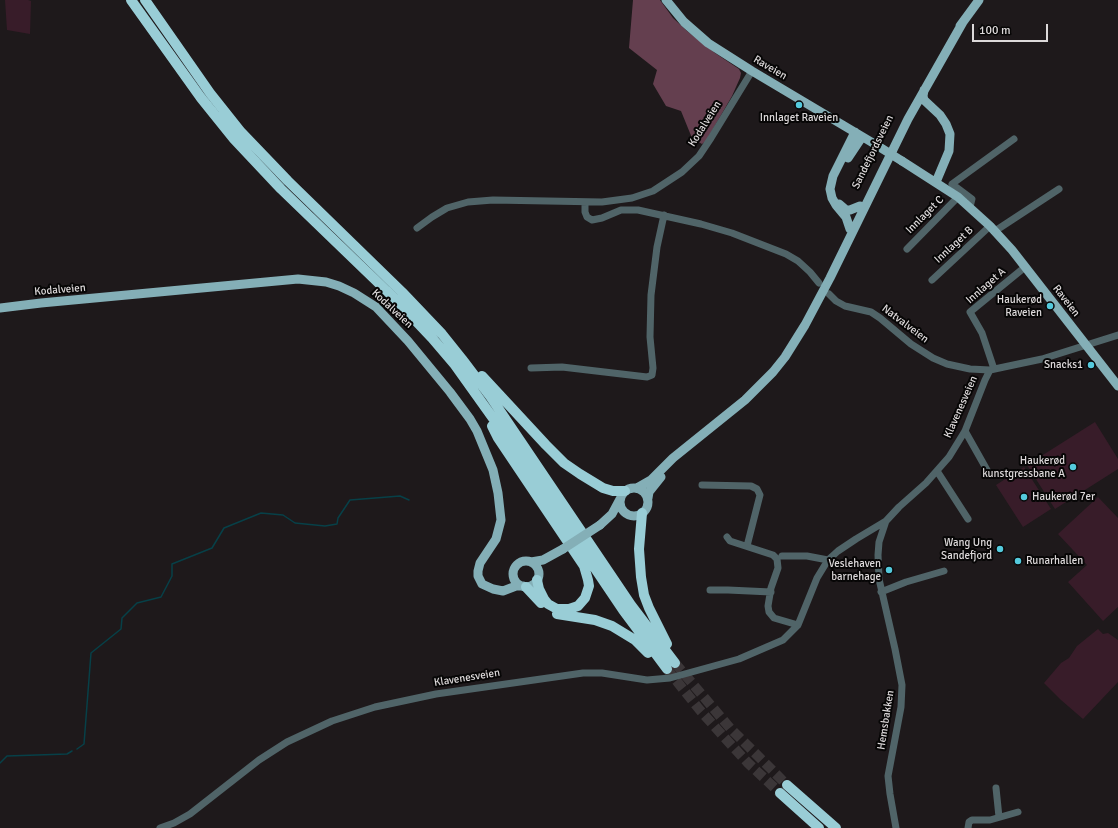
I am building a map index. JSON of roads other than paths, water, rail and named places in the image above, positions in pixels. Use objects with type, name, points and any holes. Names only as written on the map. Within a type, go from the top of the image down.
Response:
[{"type":"highway","points":[[131,0],[201,98],[234,139],[281,189],[395,299],[432,338],[454,365],[501,429],[623,610],[671,666]]},
{"type":"highway","points":[[145,0],[210,93],[241,132],[270,163],[402,292],[442,334],[490,396],[671,666]]},
{"type":"highway","points":[[442,334],[450,338],[500,396],[564,463],[598,486],[622,495]]},
{"type":"highway","points":[[454,365],[456,373],[482,410],[502,444],[584,566],[589,586],[585,598],[578,606],[569,609],[557,609],[548,604],[544,599],[539,589],[538,576]]},
{"type":"highway","points":[[642,513],[640,564],[644,595],[665,642],[671,666]]},
{"type":"highway","points":[[524,586],[544,607],[552,612],[587,618],[620,630],[671,666]]},
{"type":"highway","points":[[818,828],[784,789],[836,828]]},
{"type":"main road","name":"Raveien","points":[[666,0],[684,22],[719,51],[928,177],[970,207],[993,228],[1118,385]]},
{"type":"main road","name":"Sandefjordsveien","points":[[637,488],[650,480],[674,458],[745,400],[773,372],[796,340],[830,278],[925,87],[979,0]]},
{"type":"main road","name":"Sandefjordsveien","points":[[818,300],[860,206],[915,95],[943,47],[964,22]]},
{"type":"main road","points":[[925,87],[923,96],[924,100],[940,115],[950,134],[949,151],[936,182]]},
{"type":"main road","points":[[908,119],[921,108],[933,112],[943,124],[947,139],[944,153],[936,168],[928,177]]},
{"type":"main road","points":[[858,135],[836,177],[834,186],[836,199],[841,207],[846,210],[850,210],[860,206]]},
{"type":"main road","points":[[850,229],[846,217],[832,198],[831,183],[833,176],[858,135]]},
{"type":"main road","name":"Kodalveien","points":[[0,308],[298,279],[314,280],[332,284],[347,289],[362,297],[383,314],[432,369],[466,413],[484,445],[496,482],[500,503],[501,520],[496,540],[480,563],[478,571],[482,584],[495,590]]},
{"type":"main road","name":"Sandefjordsveien","points":[[648,498],[649,492],[655,483],[700,437]]},
{"type":"main road","points":[[495,590],[506,585],[512,579],[513,572],[518,564],[525,561],[531,562],[544,560],[614,517],[626,514],[633,516],[642,513],[647,506],[648,498],[644,492],[637,488],[630,488],[622,495],[612,514],[600,525]]},
{"type":"main road","points":[[622,495],[622,509],[626,514]]},
{"type":"main road","points":[[495,590],[503,591],[516,586],[533,584],[546,563],[563,549]]},
{"type":"main road","points":[[531,562],[536,567],[538,576]]},
{"type":"main road","points":[[513,572],[516,582],[524,586]]},
{"type":"street","name":"Kodalveien","points":[[417,228],[435,214],[447,208],[468,202],[493,200],[612,202],[632,198],[653,191],[682,172],[699,156],[752,72]]},
{"type":"street","name":"Raveien","points":[[970,207],[972,199],[952,184],[1014,140]]},
{"type":"street","points":[[993,228],[1058,190]]},
{"type":"street","name":"Innlaget C","points":[[908,249],[958,197]]},
{"type":"street","points":[[585,202],[585,212],[587,217],[592,220],[597,220],[612,213],[638,210],[732,232],[780,251],[798,261],[819,283]]},
{"type":"street","points":[[531,368],[562,367],[647,377],[652,375],[653,368],[650,337],[651,296],[657,247],[664,215]]},
{"type":"street","name":"Innlaget B","points":[[932,280],[993,228]]},
{"type":"street","name":"Innlaget A","points":[[992,370],[982,333],[970,312],[1025,267]]},
{"type":"street","name":"Natvalveien","points":[[829,294],[836,301],[845,306],[871,312],[911,344],[933,358],[957,367],[992,370],[1042,359],[1118,335]]},
{"type":"street","name":"Klavenesveien","points":[[160,828],[174,823],[190,814],[259,760],[287,742],[341,718],[375,707],[419,697],[520,681],[583,673],[602,673],[647,680],[670,678],[743,658],[783,640],[798,625],[817,578],[828,560],[838,551],[886,521],[899,506],[926,483],[949,457],[965,431],[992,370]]},
{"type":"street","points":[[965,431],[987,470]]},
{"type":"street","points":[[936,471],[968,519]]},
{"type":"street","points":[[702,485],[751,486],[757,489],[760,496],[747,546]]},
{"type":"street","name":"Hemsbakken","points":[[886,521],[878,555],[879,579],[902,685],[901,707],[888,776],[896,828]]},
{"type":"street","points":[[727,537],[730,541],[773,555],[777,559],[778,568],[768,606],[770,614],[774,618],[798,625]]},
{"type":"street","points":[[782,556],[807,556],[828,560]]},
{"type":"street","points":[[881,592],[906,582],[944,571]]},
{"type":"street","points":[[710,590],[771,592]]},
{"type":"street","points":[[996,788],[999,817]]},
{"type":"street","points":[[968,828],[969,822],[972,820],[990,820],[1018,812]]},
{"type":"waterway","points":[[77,749],[84,744],[91,653],[121,629],[122,618],[137,603],[161,597],[172,576],[172,564],[212,548],[224,528],[261,513],[283,515],[295,523],[325,526],[337,524],[338,518],[350,500],[400,496],[409,500]]},
{"type":"waterway","points":[[0,763],[7,756],[67,754],[72,751]]},
{"type":"tunnel","points":[[675,663],[730,728],[787,785]]},
{"type":"tunnel","points":[[667,669],[723,736],[748,763],[780,793]]},
{"type":"place","name":"Innlaget Raveien","points":[[799,105]]},
{"type":"place","name":"Haukerød Raveien","points":[[1050,306]]},
{"type":"place","name":"Snacks1","points":[[1091,365]]},
{"type":"place","name":"Haukerød kunstgressbane A","points":[[1073,467]]},
{"type":"place","name":"Haukerød 7er","points":[[1024,497]]},
{"type":"place","name":"Wang Ung Sandefjord","points":[[1000,549]]},
{"type":"place","name":"Runarhallen","points":[[1018,561]]},
{"type":"place","name":"Veslehaven barnehage","points":[[889,570]]}]
